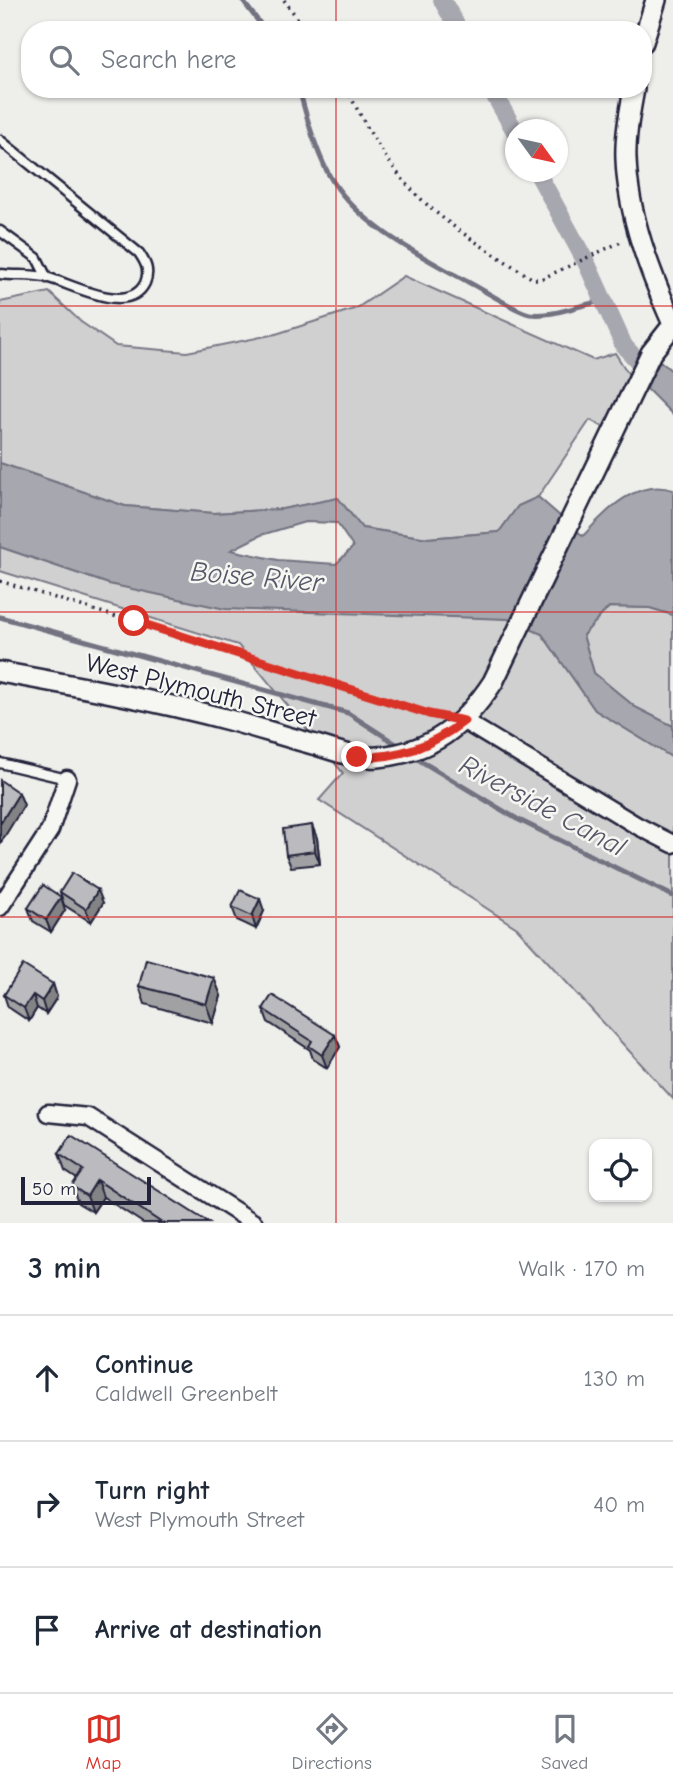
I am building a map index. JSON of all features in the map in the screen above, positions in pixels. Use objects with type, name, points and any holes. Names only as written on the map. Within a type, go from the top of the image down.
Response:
[{"type":"street","points":[[650,21],[656,0]]},
{"type":"street","points":[[633,98],[626,157],[631,197],[645,253],[673,324]]},
{"type":"street","name":"West Plymouth Street","points":[[0,672],[215,717],[357,757],[394,755],[441,739],[464,721],[493,682],[651,353],[673,324]]},
{"type":"street","points":[[464,721],[636,825],[673,844]]},
{"type":"street","points":[[0,907],[50,830],[67,779]]},
{"type":"street","points":[[48,1113],[88,1117],[254,1223]]},
{"type":"lane","points":[[0,140],[139,253],[146,263],[148,275],[143,287],[132,296],[119,299],[104,297],[47,278],[0,274]]},
{"type":"lane","points":[[0,231],[37,258],[47,278]]},
{"type":"lane","points":[[0,763],[67,779]]},
{"type":"path","points":[[284,0],[299,21]]},
{"type":"path","points":[[351,98],[364,124],[415,193],[476,242],[533,279],[541,279],[605,250]]},
{"type":"path","points":[[0,581],[417,711],[464,721]]},
{"type":"shaded area","points":[[404,276],[593,360],[615,353],[631,378],[607,429],[590,420],[538,497],[518,506],[499,532],[428,538],[362,528],[338,498],[283,509],[214,513],[125,506],[0,463],[0,302],[49,292],[81,322],[116,346],[187,352],[276,334],[357,308]]},
{"type":"shaded area","points":[[0,547],[109,584],[508,619],[542,634],[595,710],[673,758],[673,1099],[517,928],[319,800],[343,773],[238,645],[0,571]]},
{"type":"shaded area","points":[[609,607],[650,608],[673,615],[673,726],[635,707],[594,673],[583,635]]},
{"type":"water","points":[[660,361],[673,372],[673,415],[647,389]]},
{"type":"water","name":"Boise River","points":[[0,463],[125,506],[214,513],[282,509],[338,498],[362,528],[428,538],[499,532],[518,506],[538,497],[583,536],[612,507],[634,493],[659,488],[673,490],[673,615],[650,608],[609,607],[583,635],[594,673],[635,707],[673,726],[673,758],[595,710],[542,634],[508,619],[225,609],[109,584],[0,547]],"holes":[[[305,522],[337,523],[353,547],[336,564],[278,560],[231,550],[261,535]]]},
{"type":"building","points":[[0,780],[19,793],[0,824]]},
{"type":"building","points":[[312,825],[315,851],[286,855],[283,829]]},
{"type":"building","points":[[72,873],[98,890],[86,909],[60,892]]},
{"type":"building","points":[[43,885],[61,897],[46,920],[28,908]]},
{"type":"building","points":[[240,890],[260,899],[252,916],[232,907]]},
{"type":"building","points":[[146,959],[214,978],[206,1004],[139,986]]},
{"type":"building","points":[[23,965],[53,984],[42,1001],[33,995],[24,1008],[4,995]]},
{"type":"building","points":[[272,995],[335,1035],[322,1055],[309,1046],[312,1041],[263,1009]]},
{"type":"building","points":[[71,1135],[209,1223],[162,1223],[97,1180],[87,1196],[72,1186],[83,1170],[59,1154]]},
{"type":"waterway","points":[[242,0],[258,21]]},
{"type":"waterway","points":[[442,0],[454,21]]},
{"type":"waterway","points":[[301,98],[315,144],[329,175],[355,209],[391,237],[508,305],[530,314],[549,314],[604,301]]},
{"type":"waterway","points":[[496,98],[508,119]]},
{"type":"waterway","points":[[542,182],[587,264],[624,346],[673,399]]},
{"type":"waterway","name":"Riverside Canal","points":[[0,617],[348,713],[401,747]]},
{"type":"waterway","name":"Riverside Canal","points":[[411,755],[517,819],[673,896]]},
{"type":"route","points":[[134,621],[359,693],[429,714],[464,721],[441,739],[416,749],[377,758],[357,757]]}]
